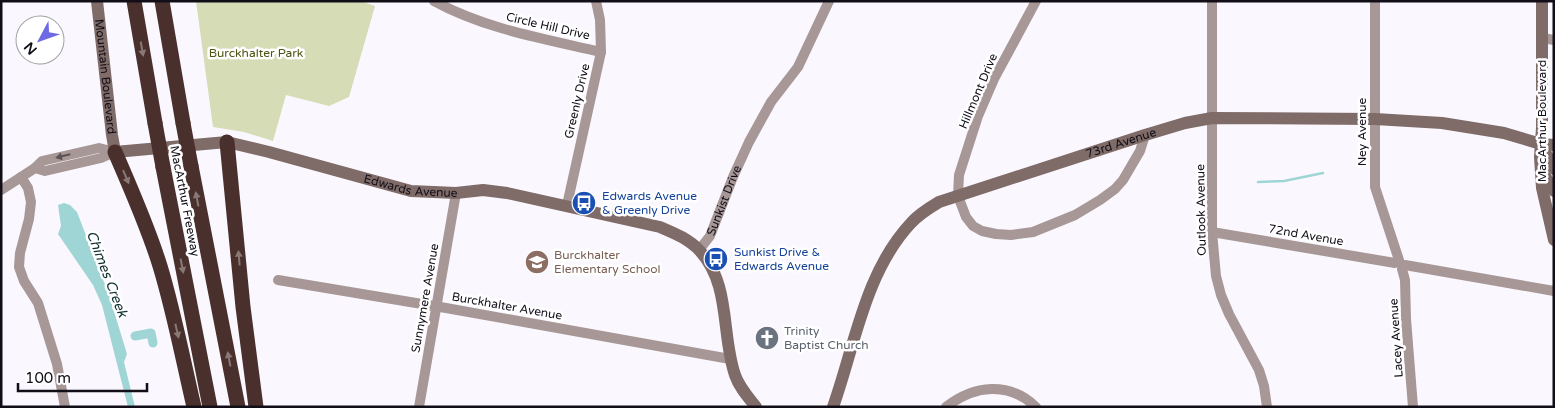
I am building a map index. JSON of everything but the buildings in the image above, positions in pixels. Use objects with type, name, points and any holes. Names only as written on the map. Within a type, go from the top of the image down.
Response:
[{"type":"highway","name":"MacArthur Freeway","points":[[134,1],[162,167],[210,407]]},
{"type":"highway","name":"MacArthur Freeway","points":[[162,1],[191,166],[238,407]]},
{"type":"highway","points":[[227,142],[243,307],[256,407]]},
{"type":"highway","points":[[115,152],[160,265],[194,407]]},
{"type":"main road","name":"Mountain Boulevard","points":[[97,1],[115,152]]},
{"type":"main road","name":"MacArthur Boulevard","points":[[1542,1],[1548,39],[1548,144],[1540,157],[1547,169],[1542,188],[1554,240]]},
{"type":"main road","name":"73rd Avenue","points":[[834,407],[868,296],[880,270],[896,242],[911,223],[924,211],[939,202],[1145,135],[1186,123],[1212,118],[1375,119],[1442,123],[1548,144],[1554,155]]},
{"type":"main road","name":"Edwards Avenue","points":[[115,152],[227,142],[411,191],[456,193],[483,190],[567,205],[660,227],[678,235],[699,250]]},
{"type":"main road","points":[[1547,169],[1554,191]]},
{"type":"main road","name":"Sunkist Drive","points":[[699,250],[708,261],[716,276],[722,294],[730,359],[736,376],[745,394],[756,407]]},
{"type":"street","name":"Circle Hill Drive","points":[[434,1],[454,12],[498,28],[601,52]]},
{"type":"street","name":"Greenly Drive","points":[[567,205],[601,52],[600,20],[596,1]]},
{"type":"street","name":"Sunkist Drive","points":[[699,250],[710,236],[732,178],[749,142],[771,102],[798,67],[829,1]]},
{"type":"street","name":"Hillmont Drive","points":[[958,196],[959,175],[978,116],[1004,59],[1036,1]]},
{"type":"street","name":"Outlook Avenue","points":[[1212,1],[1212,232],[1216,276],[1229,314],[1259,370],[1264,386],[1266,407]]},
{"type":"street","name":"Ney Avenue","points":[[1375,1],[1375,187],[1400,264]]},
{"type":"street","points":[[958,196],[966,217],[973,226],[982,231],[1011,235],[1033,232],[1075,215],[1115,189],[1123,180],[1140,151],[1145,135]]},
{"type":"street","points":[[1,190],[35,168],[45,171],[101,158],[115,152]]},
{"type":"street","points":[[21,177],[28,188],[31,202],[29,219],[20,253],[19,267],[24,281],[38,302],[57,364],[65,407]]},
{"type":"street","name":"Sunnymere Avenue","points":[[418,407],[456,193]]},
{"type":"street","name":"72nd Avenue","points":[[1212,232],[1554,291]]},
{"type":"street","name":"Lacey Avenue","points":[[1400,264],[1405,280],[1412,407]]},
{"type":"street","name":"Burckhalter Avenue","points":[[278,280],[436,306],[730,359]]},
{"type":"street","points":[[946,407],[968,393],[997,389],[1019,394],[1036,407]]},
{"type":"green space","name":"Burckhalter Park","points":[[196,1],[360,1],[375,6],[349,97],[329,106],[286,95],[273,141],[244,132],[213,127]]},
{"type":"water","points":[[64,203],[70,205],[77,212],[109,295],[127,354],[124,362],[135,407],[128,407],[102,305],[93,285],[58,234],[61,226],[58,205]]},
{"type":"waterway","points":[[1258,182],[1284,181],[1323,173]]},
{"type":"waterway","name":"Chimes Creek","points":[[135,336],[151,333],[153,343]]},
{"type":"place","name":"Edwards Avenue & Greenly Drive","points":[[584,203]]},
{"type":"place","name":"Sunkist Drive & Edwards Avenue","points":[[716,259]]},
{"type":"place","name":"Burckhalter Elementary School","points":[[537,262]]},
{"type":"place","name":"Trinity Baptist Church","points":[[767,338]]}]
